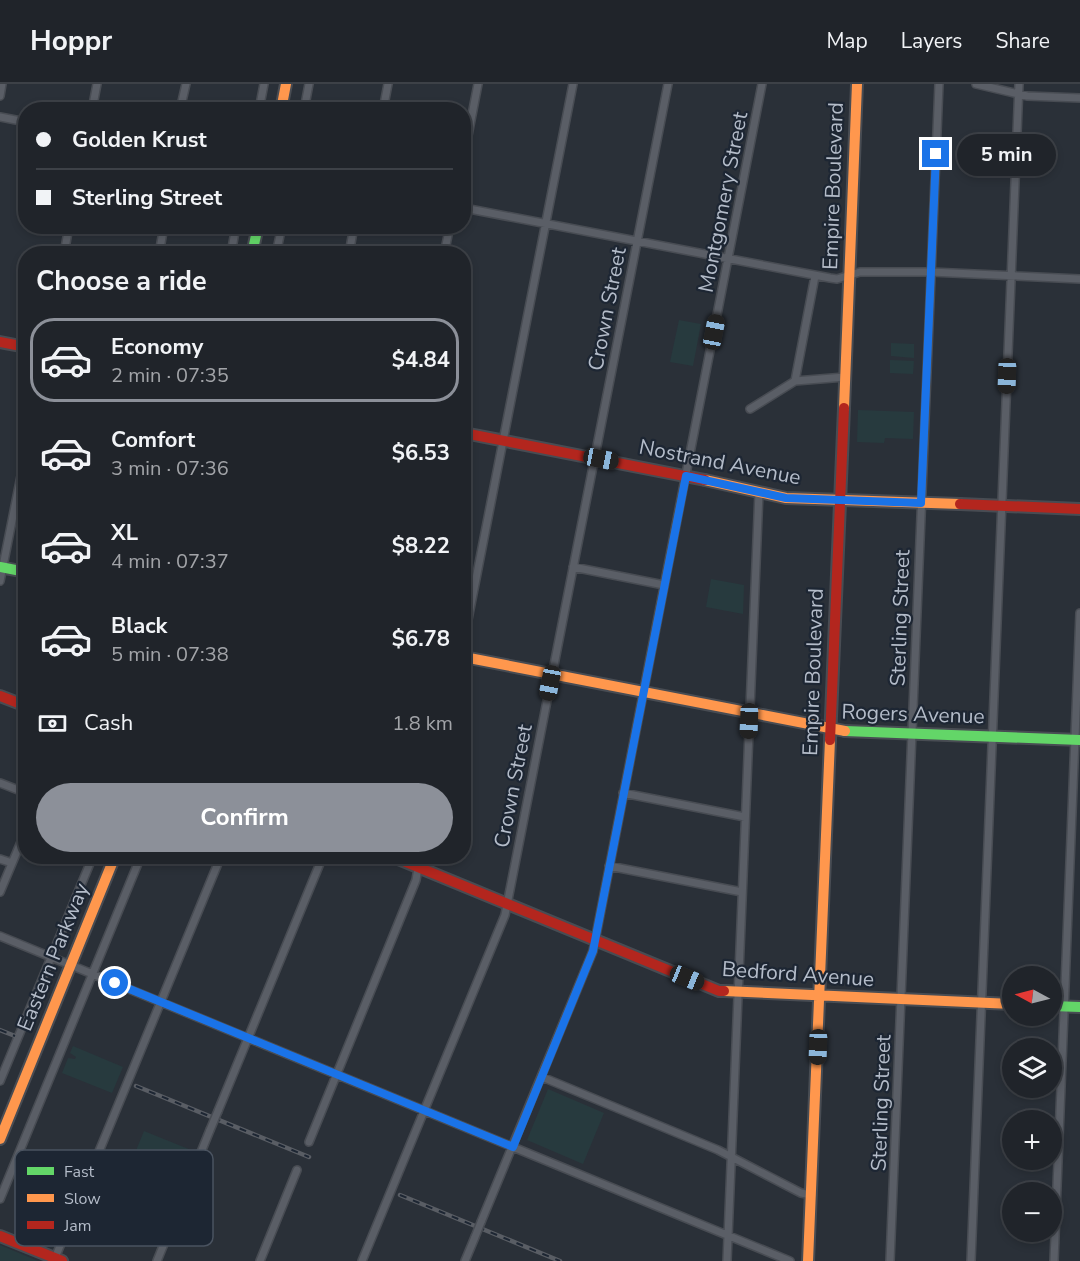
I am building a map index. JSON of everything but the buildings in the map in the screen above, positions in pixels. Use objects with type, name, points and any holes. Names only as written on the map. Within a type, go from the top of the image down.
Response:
[{"type":"main road","points":[[283,102],[286,84]]},
{"type":"main road","name":"Empire Boulevard","points":[[808,1261],[857,84]]},
{"type":"main road","points":[[0,342],[18,345]]},
{"type":"main road","name":"Nostrand Avenue","points":[[471,434],[786,498],[1080,509]]},
{"type":"main road","points":[[1,567],[18,570]]},
{"type":"main road","name":"Rogers Avenue","points":[[471,658],[830,730],[1077,740]]},
{"type":"main road","points":[[0,696],[18,703]]},
{"type":"main road","name":"Eastern Parkway","points":[[0,1139],[112,864]]},
{"type":"main road","name":"Bedford Avenue","points":[[423,864],[507,904],[719,991],[1002,1004]]},
{"type":"main road","points":[[1064,1006],[1080,1007]]},
{"type":"main road","points":[[0,1236],[15,1242]]},
{"type":"main road","points":[[24,1246],[58,1260]]},
{"type":"street","points":[[0,96],[2,84]]},
{"type":"street","points":[[94,102],[98,84]]},
{"type":"street","points":[[182,102],[186,84]]},
{"type":"street","points":[[261,102],[264,84]]},
{"type":"street","points":[[306,102],[309,84]]},
{"type":"street","points":[[385,102],[388,84]]},
{"type":"street","points":[[471,117],[477,84]]},
{"type":"street","points":[[471,604],[573,84]]},
{"type":"street","name":"Crown Street","points":[[362,1261],[505,915],[668,84]]},
{"type":"street","name":"Montgomery Street","points":[[465,1261],[593,951],[762,84]]},
{"type":"street","name":"Sterling Street","points":[[890,1261],[939,84]]},
{"type":"street","points":[[976,84],[1027,96],[1080,98]]},
{"type":"street","points":[[971,1261],[1019,84]]},
{"type":"street","points":[[0,117],[18,120]]},
{"type":"street","points":[[471,209],[837,279],[860,272],[931,272],[1080,279]]},
{"type":"street","points":[[795,381],[815,276]]},
{"type":"street","points":[[750,409],[795,381],[845,377]]},
{"type":"street","points":[[0,581],[18,488]]},
{"type":"street","points":[[727,1261],[759,492]]},
{"type":"street","points":[[573,567],[664,585]]},
{"type":"street","points":[[1054,1261],[1077,740],[1080,613]]},
{"type":"street","points":[[0,783],[18,790]]},
{"type":"street","points":[[623,793],[745,817]]},
{"type":"street","points":[[0,892],[18,849]]},
{"type":"street","points":[[0,859],[12,863]]},
{"type":"street","points":[[0,1082],[90,864]]},
{"type":"street","points":[[20,1150],[138,864]]},
{"type":"street","points":[[102,1150],[218,864]]},
{"type":"street","points":[[202,1150],[320,864]]},
{"type":"street","points":[[309,1142],[418,864]]},
{"type":"street","points":[[609,866],[742,892]]},
{"type":"street","points":[[0,936],[790,1261]]},
{"type":"street","points":[[542,1077],[731,1156],[801,1193],[812,1195]]},
{"type":"street","points":[[0,1199],[15,1163]]},
{"type":"street","points":[[260,1261],[297,1170]]},
{"type":"street","points":[[58,1260],[64,1246]]},
{"type":"street","points":[[157,1261],[163,1246]]},
{"type":"green space","points":[[679,320],[701,324],[693,366],[670,362]]},
{"type":"green space","points":[[891,343],[914,344],[914,358],[891,356]]},
{"type":"green space","points":[[890,360],[914,361],[913,374],[890,373]]},
{"type":"green space","points":[[858,410],[914,412],[913,439],[885,438],[884,443],[857,442]]},
{"type":"green space","points":[[711,579],[744,585],[743,614],[706,607]]},
{"type":"green space","points":[[73,1046],[123,1067],[112,1093],[62,1073],[68,1058],[75,1059],[76,1057],[70,1053]]},
{"type":"green space","points":[[548,1089],[604,1113],[583,1164],[527,1140]]},
{"type":"green space","points":[[144,1131],[191,1150],[136,1150]]},
{"type":"green space","points":[[0,1245],[38,1261],[0,1261]]},
{"type":"railway","points":[[0,1030],[15,1036]]},
{"type":"railway","points":[[136,1086],[309,1157]]},
{"type":"railway","points":[[400,1195],[560,1261]]},
{"type":"traffic: fast","points":[[254,246],[256,234]]},
{"type":"traffic: fast","points":[[0,567],[18,570]]},
{"type":"traffic: fast","points":[[845,731],[1080,740]]},
{"type":"traffic: fast","points":[[1062,1006],[1080,1007]]},
{"type":"traffic: slow","points":[[283,102],[286,84]]},
{"type":"traffic: slow","points":[[844,408],[857,84]]},
{"type":"traffic: slow","points":[[705,480],[786,498],[960,504]]},
{"type":"traffic: slow","points":[[471,658],[845,731]]},
{"type":"traffic: slow","points":[[808,1261],[830,740]]},
{"type":"traffic: slow","points":[[0,1139],[112,864]]},
{"type":"traffic: slow","points":[[724,991],[1002,1004]]},
{"type":"traffic: jam","points":[[0,342],[18,345]]},
{"type":"traffic: jam","points":[[830,740],[844,408]]},
{"type":"traffic: jam","points":[[471,434],[705,480]]},
{"type":"traffic: jam","points":[[960,504],[1080,509]]},
{"type":"traffic: jam","points":[[0,696],[18,703]]},
{"type":"traffic: jam","points":[[410,864],[719,991],[724,991]]},
{"type":"traffic: jam","points":[[0,1236],[15,1242]]},
{"type":"traffic: jam","points":[[25,1246],[62,1261]]},
{"type":"route","points":[[115,983],[513,1147],[593,951],[686,476],[786,498],[921,503],[936,154]]}]
